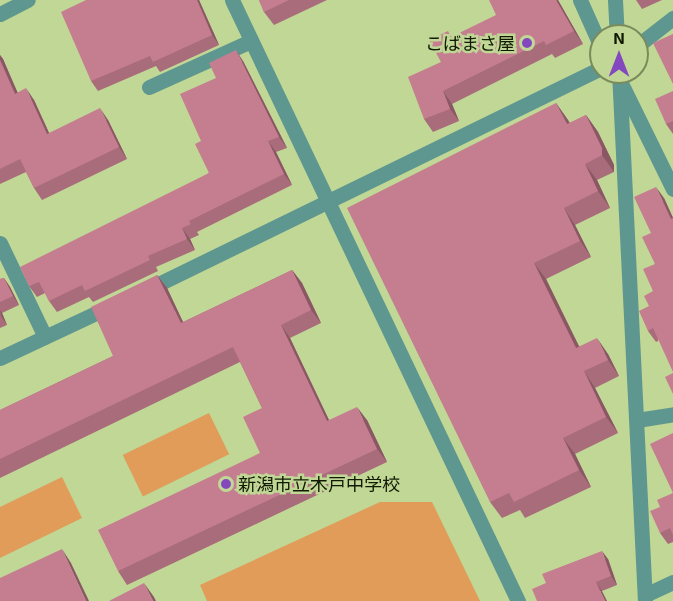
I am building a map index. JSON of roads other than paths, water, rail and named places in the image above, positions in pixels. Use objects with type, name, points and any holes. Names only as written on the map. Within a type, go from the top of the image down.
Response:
[{"type":"street","points":[[0,14],[28,0]]},
{"type":"street","points":[[232,0],[518,601]]},
{"type":"street","points":[[580,0],[591,24]]},
{"type":"street","points":[[615,0],[616,24]]},
{"type":"street","points":[[649,37],[673,18]]},
{"type":"street","points":[[149,87],[251,40]]},
{"type":"street","points":[[0,358],[589,75]]},
{"type":"street","points":[[619,84],[645,598],[673,582]]},
{"type":"street","points":[[623,84],[673,189]]},
{"type":"street","points":[[0,243],[45,337]]},
{"type":"street","points":[[637,420],[673,414]]},
{"type":"place","name":"こばまさ屋","points":[[527,43]]},
{"type":"place","name":"新潟市立木戸中学校","points":[[226,484]]}]
